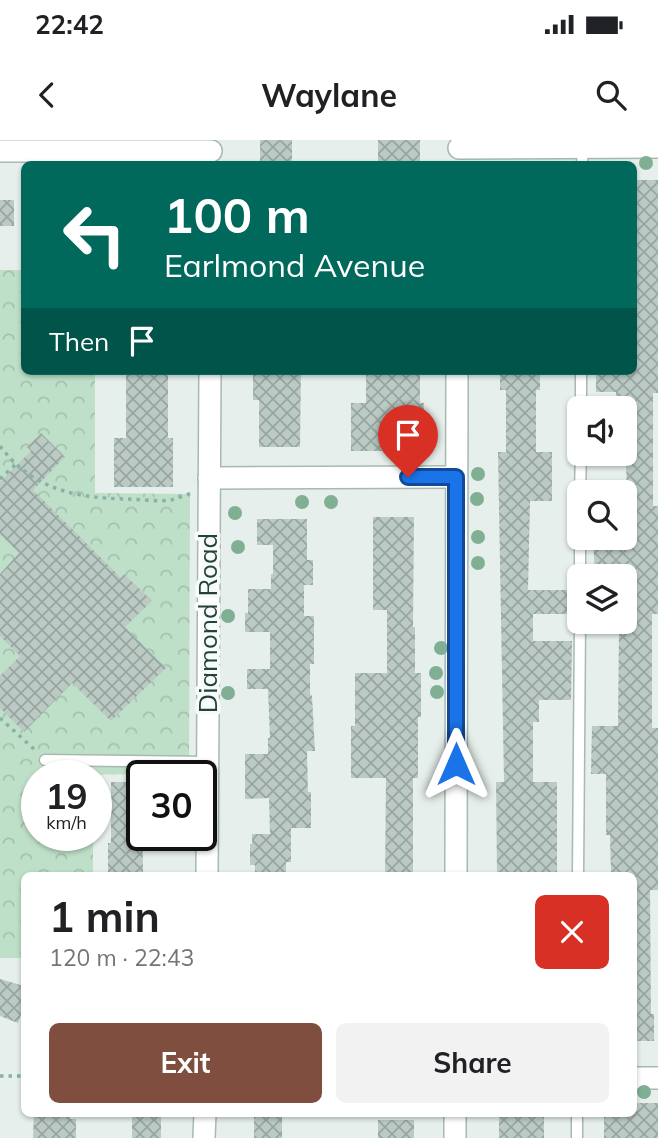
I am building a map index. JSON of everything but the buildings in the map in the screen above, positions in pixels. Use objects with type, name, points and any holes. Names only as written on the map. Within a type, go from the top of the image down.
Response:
[{"type":"street","points":[[459,151],[582,151],[658,147]]},
{"type":"street","points":[[0,151],[211,152]]},
{"type":"street","name":"Diamond Road","points":[[207,760],[210,375]]},
{"type":"street","points":[[456,872],[457,375]]},
{"type":"street","points":[[209,478],[456,477]]},
{"type":"street","name":"Diamond Road","points":[[207,851],[207,872]]},
{"type":"street","points":[[637,1078],[658,1078]]},
{"type":"street","points":[[204,1138],[205,1117]]},
{"type":"street","points":[[455,1117],[455,1138]]},
{"type":"lane","points":[[581,375],[581,396]]},
{"type":"lane","points":[[578,872],[580,634]]},
{"type":"lane","points":[[577,1117],[577,1138]]},
{"type":"path","points":[[0,446],[30,476],[52,488],[91,498],[169,500],[194,493],[209,478]]},
{"type":"path","points":[[0,479],[16,464]]},
{"type":"path","points":[[0,718],[46,760]]},
{"type":"path","points":[[0,1076],[21,1076]]},
{"type":"green space","points":[[0,270],[21,270],[21,375],[95,375],[95,493],[190,494],[189,760],[126,760],[126,774],[112,775],[112,760],[21,760],[21,851],[93,851],[93,872],[21,872],[21,958],[0,958]]},
{"type":"route","points":[[408,477],[456,477],[456,764]]}]
